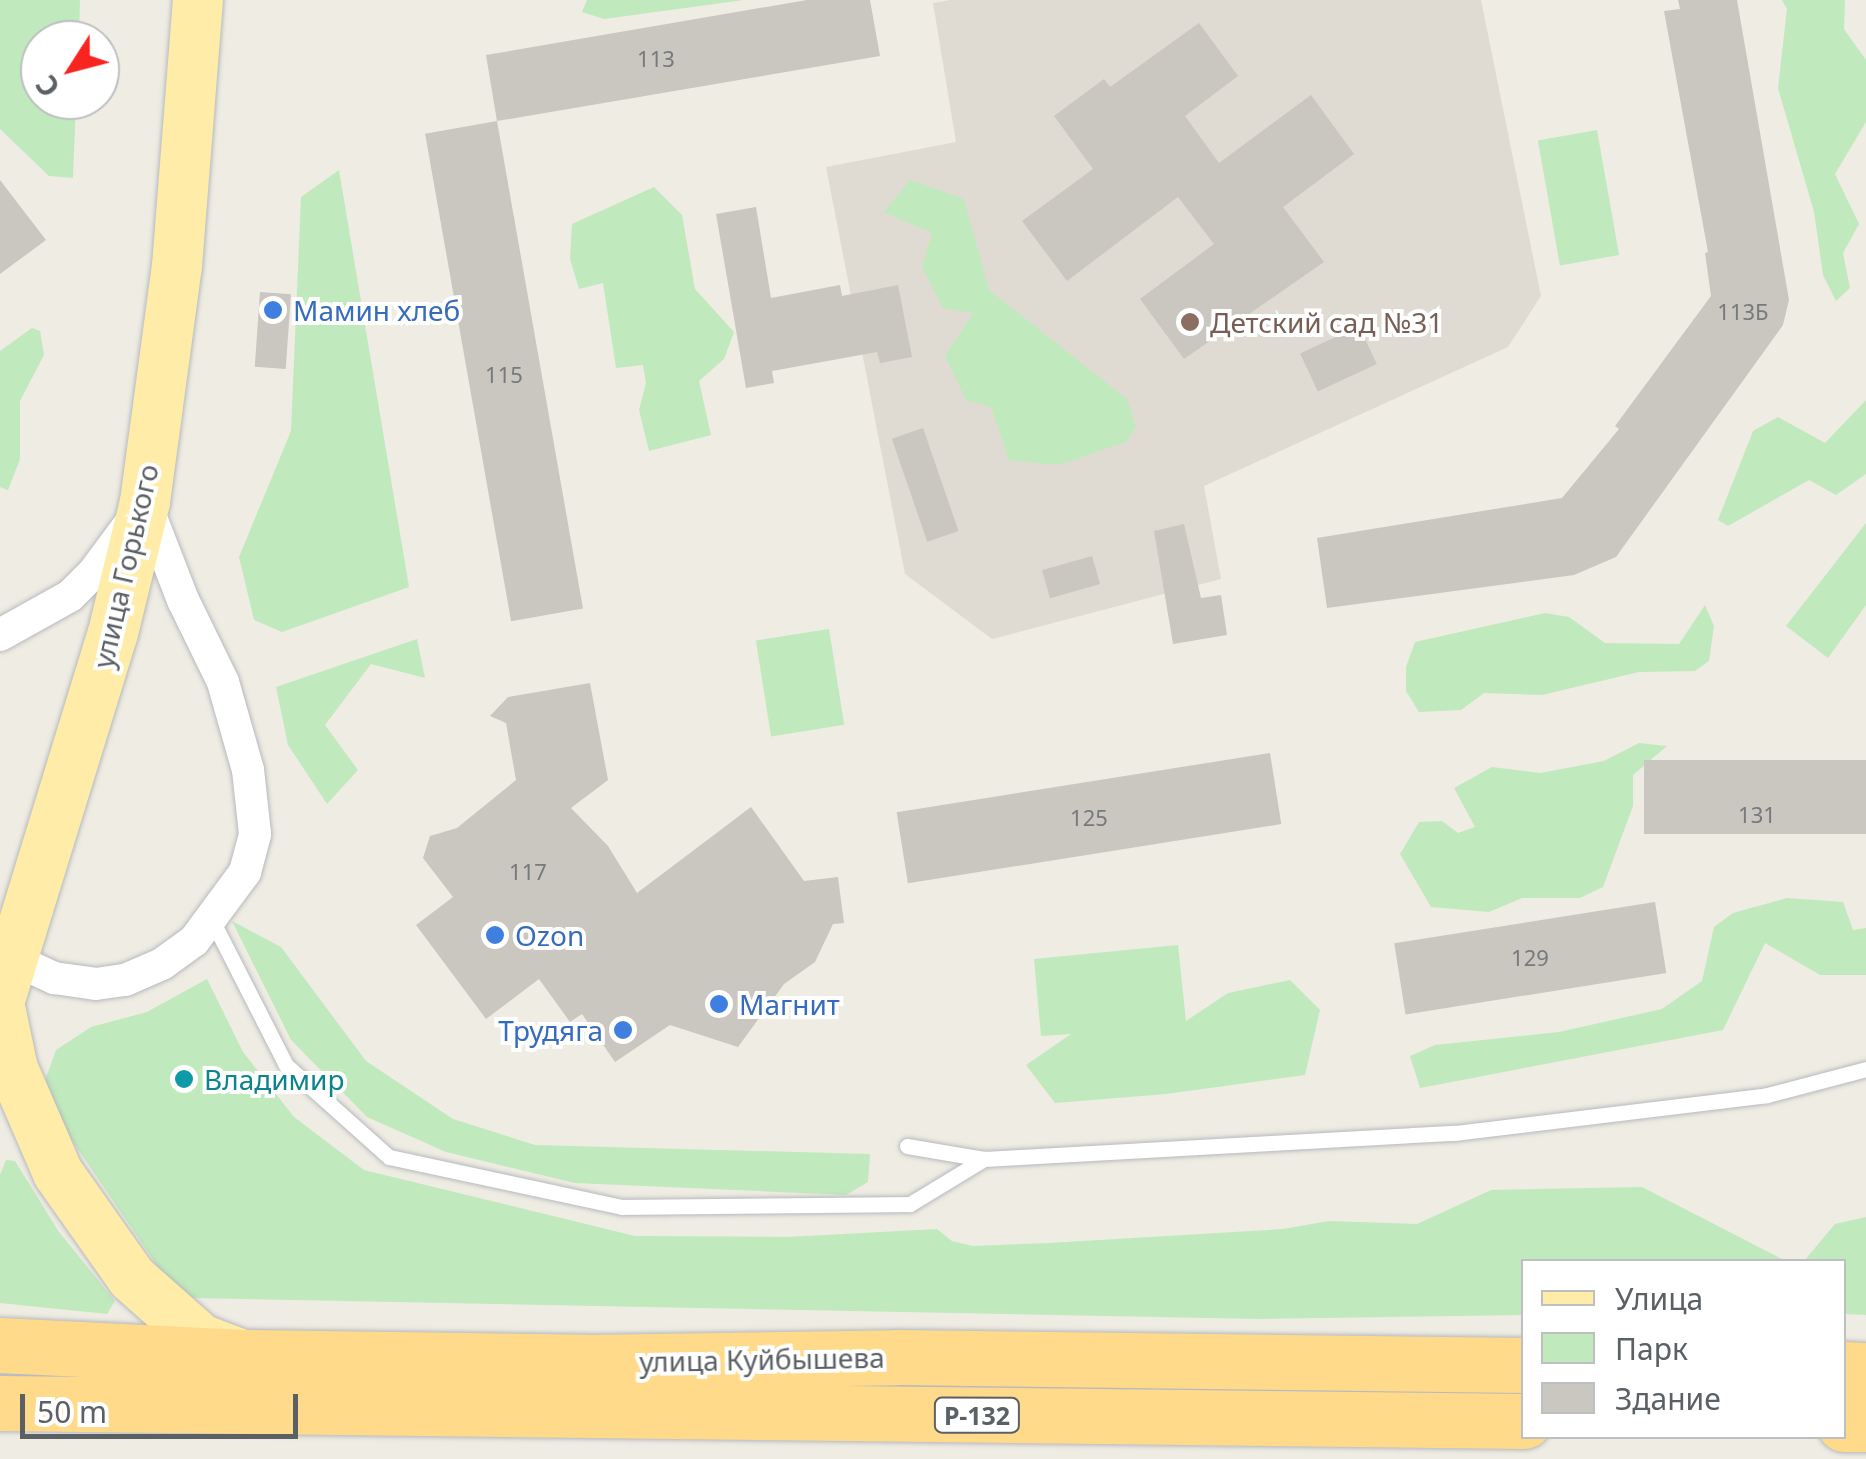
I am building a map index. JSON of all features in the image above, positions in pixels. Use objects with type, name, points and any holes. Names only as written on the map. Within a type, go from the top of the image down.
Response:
[{"type":"highway","name":"улица Куйбышева","points":[[0,1345],[248,1357],[587,1362],[896,1357],[1521,1364]]},
{"type":"highway","name":"улица Куйбышева","points":[[0,1403],[1521,1421]]},
{"type":"main road","name":"улица Горького","points":[[3,980],[113,633],[146,502],[177,266],[198,0]]},
{"type":"main road","points":[[3,980],[13,1070],[58,1173],[132,1278],[201,1338],[248,1357]]},
{"type":"street","points":[[0,636],[70,596],[94,572],[146,502]]},
{"type":"street","points":[[3,980],[54,978],[96,984],[125,980],[162,964],[212,920],[244,872],[255,834],[255,798],[223,682],[183,600],[146,502]]},
{"type":"lane","points":[[212,920],[286,1065],[389,1157],[622,1207],[910,1204],[984,1158]]},
{"type":"lane","points":[[907,1146],[984,1158],[1456,1133],[1767,1095],[1866,1069]]},
{"type":"shaded area","name":"Детский сад №31","points":[[1481,0],[1541,296],[1508,347],[1204,486],[1221,579],[992,639],[905,574],[826,167],[956,142],[933,3]]},
{"type":"green space","points":[[0,0],[80,0],[80,20],[20,20],[20,120],[75,120],[73,178],[49,176],[0,129]]},
{"type":"green space","points":[[587,0],[744,0],[604,19],[582,12]]},
{"type":"green space","points":[[1782,0],[1845,0],[1844,29],[1866,60],[1866,122],[1835,174],[1859,224],[1843,253],[1850,288],[1836,301],[1823,275],[1814,212],[1778,88],[1787,9]]},
{"type":"green space","points":[[1597,130],[1619,255],[1560,265],[1538,140]]},
{"type":"green space","points":[[339,170],[409,587],[282,632],[254,620],[239,557],[291,431],[301,197]]},
{"type":"green space","points":[[910,180],[964,199],[989,290],[1127,399],[1136,427],[1126,442],[1059,465],[1009,460],[991,407],[966,400],[945,356],[973,313],[943,308],[922,267],[932,233],[884,212]]},
{"type":"green space","points":[[654,187],[682,215],[695,289],[734,332],[724,359],[699,381],[711,435],[649,451],[639,410],[646,383],[643,365],[616,368],[603,283],[579,289],[570,259],[572,224]]},
{"type":"green space","points":[[32,328],[40,331],[44,355],[20,401],[20,459],[8,490],[0,487],[0,351]]},
{"type":"green space","points":[[1866,400],[1866,474],[1836,495],[1809,480],[1728,526],[1718,520],[1753,431],[1778,417],[1825,443]]},
{"type":"green space","points":[[1866,523],[1866,605],[1828,658],[1786,626]]},
{"type":"green space","points":[[1705,605],[1714,626],[1709,661],[1695,671],[1639,672],[1542,695],[1484,693],[1461,710],[1419,712],[1406,691],[1406,667],[1415,642],[1545,613],[1569,617],[1605,643],[1679,644]]},
{"type":"green space","points":[[829,629],[844,725],[771,736],[756,641]]},
{"type":"green space","points":[[417,639],[425,678],[371,664],[325,725],[358,770],[327,804],[288,745],[276,687]]},
{"type":"green space","points":[[1639,743],[1667,746],[1633,775],[1633,806],[1603,887],[1580,898],[1522,898],[1489,912],[1431,907],[1400,854],[1419,822],[1442,821],[1458,833],[1475,827],[1454,788],[1492,767],[1540,773],[1604,761]]},
{"type":"green space","points":[[1787,898],[1843,902],[1853,930],[1866,928],[1866,975],[1820,975],[1765,943],[1723,1030],[1420,1088],[1410,1056],[1435,1045],[1559,1032],[1662,1009],[1702,981],[1714,927],[1733,913]]},
{"type":"green space","points":[[232,921],[281,947],[366,1061],[453,1119],[535,1145],[870,1154],[868,1182],[846,1195],[575,1183],[446,1152],[367,1117],[291,1040]]},
{"type":"green space","points":[[1178,945],[1186,1021],[1228,993],[1290,980],[1320,1010],[1305,1075],[1166,1094],[1055,1103],[1026,1065],[1071,1034],[1041,1036],[1034,959]]},
{"type":"green space","points":[[207,979],[243,1052],[294,1117],[364,1170],[635,1236],[787,1237],[937,1229],[952,1241],[973,1246],[1049,1243],[1283,1229],[1329,1221],[1417,1224],[1491,1190],[1642,1187],[1782,1259],[1521,1259],[1521,1315],[1260,1319],[190,1298],[169,1283],[50,1108],[43,1086],[56,1050],[91,1027],[147,1012]]},
{"type":"green space","points":[[6,1160],[15,1161],[59,1232],[115,1301],[107,1314],[0,1303],[0,1175]]},
{"type":"green space","points":[[1866,1217],[1866,1315],[1846,1314],[1846,1259],[1806,1259],[1835,1224]]},
{"type":"building","points":[[807,0],[870,0],[880,56],[497,121],[486,55]]},
{"type":"building","points":[[1678,0],[1737,0],[1789,300],[1783,325],[1616,557],[1574,575],[1327,608],[1317,538],[1562,498],[1619,429],[1615,426],[1711,296],[1705,253],[1708,252],[1664,11],[1680,9]]},
{"type":"building","points":[[1199,23],[1238,76],[1185,116],[1219,163],[1311,95],[1354,154],[1283,207],[1324,262],[1184,359],[1140,299],[1214,244],[1178,197],[1067,281],[1022,221],[1093,169],[1054,116],[1104,79],[1110,87]]},
{"type":"building","points":[[497,121],[583,608],[511,621],[425,134]]},
{"type":"building","points":[[0,180],[46,240],[0,274]]},
{"type":"building","points":[[756,207],[771,298],[840,285],[842,296],[898,285],[912,357],[880,363],[877,352],[772,371],[774,383],[746,388],[716,214]]},
{"type":"building","points":[[260,292],[291,294],[286,369],[255,367]]},
{"type":"building","points":[[1359,326],[1377,364],[1318,392],[1300,353]]},
{"type":"building","points":[[923,428],[958,531],[927,542],[892,439]]},
{"type":"building","points":[[1184,524],[1201,598],[1221,595],[1227,635],[1173,644],[1154,531]]},
{"type":"building","points":[[1092,556],[1100,584],[1050,598],[1042,570]]},
{"type":"building","points":[[590,683],[608,780],[571,808],[608,846],[637,893],[751,807],[804,881],[838,877],[844,923],[833,924],[815,962],[784,984],[738,1047],[670,1025],[615,1062],[582,1014],[570,1022],[539,979],[486,1019],[416,925],[453,897],[423,858],[430,836],[457,828],[516,780],[506,723],[490,716],[508,697]]},
{"type":"building","points":[[1270,753],[1281,824],[908,883],[897,812]]},
{"type":"building","points":[[1644,760],[1866,760],[1866,834],[1644,834]]},
{"type":"building","points":[[1655,902],[1666,973],[1406,1014],[1394,943]]},
{"type":"place","name":"Мамин хлеб","points":[[273,310]]},
{"type":"place","name":"Детский сад №31","points":[[1190,322]]},
{"type":"place","name":"Ozon","points":[[495,935]]},
{"type":"place","name":"Магнит","points":[[719,1004]]},
{"type":"place","name":"Трудяга","points":[[623,1030]]},
{"type":"place","name":"Владимир","points":[[184,1079]]}]
